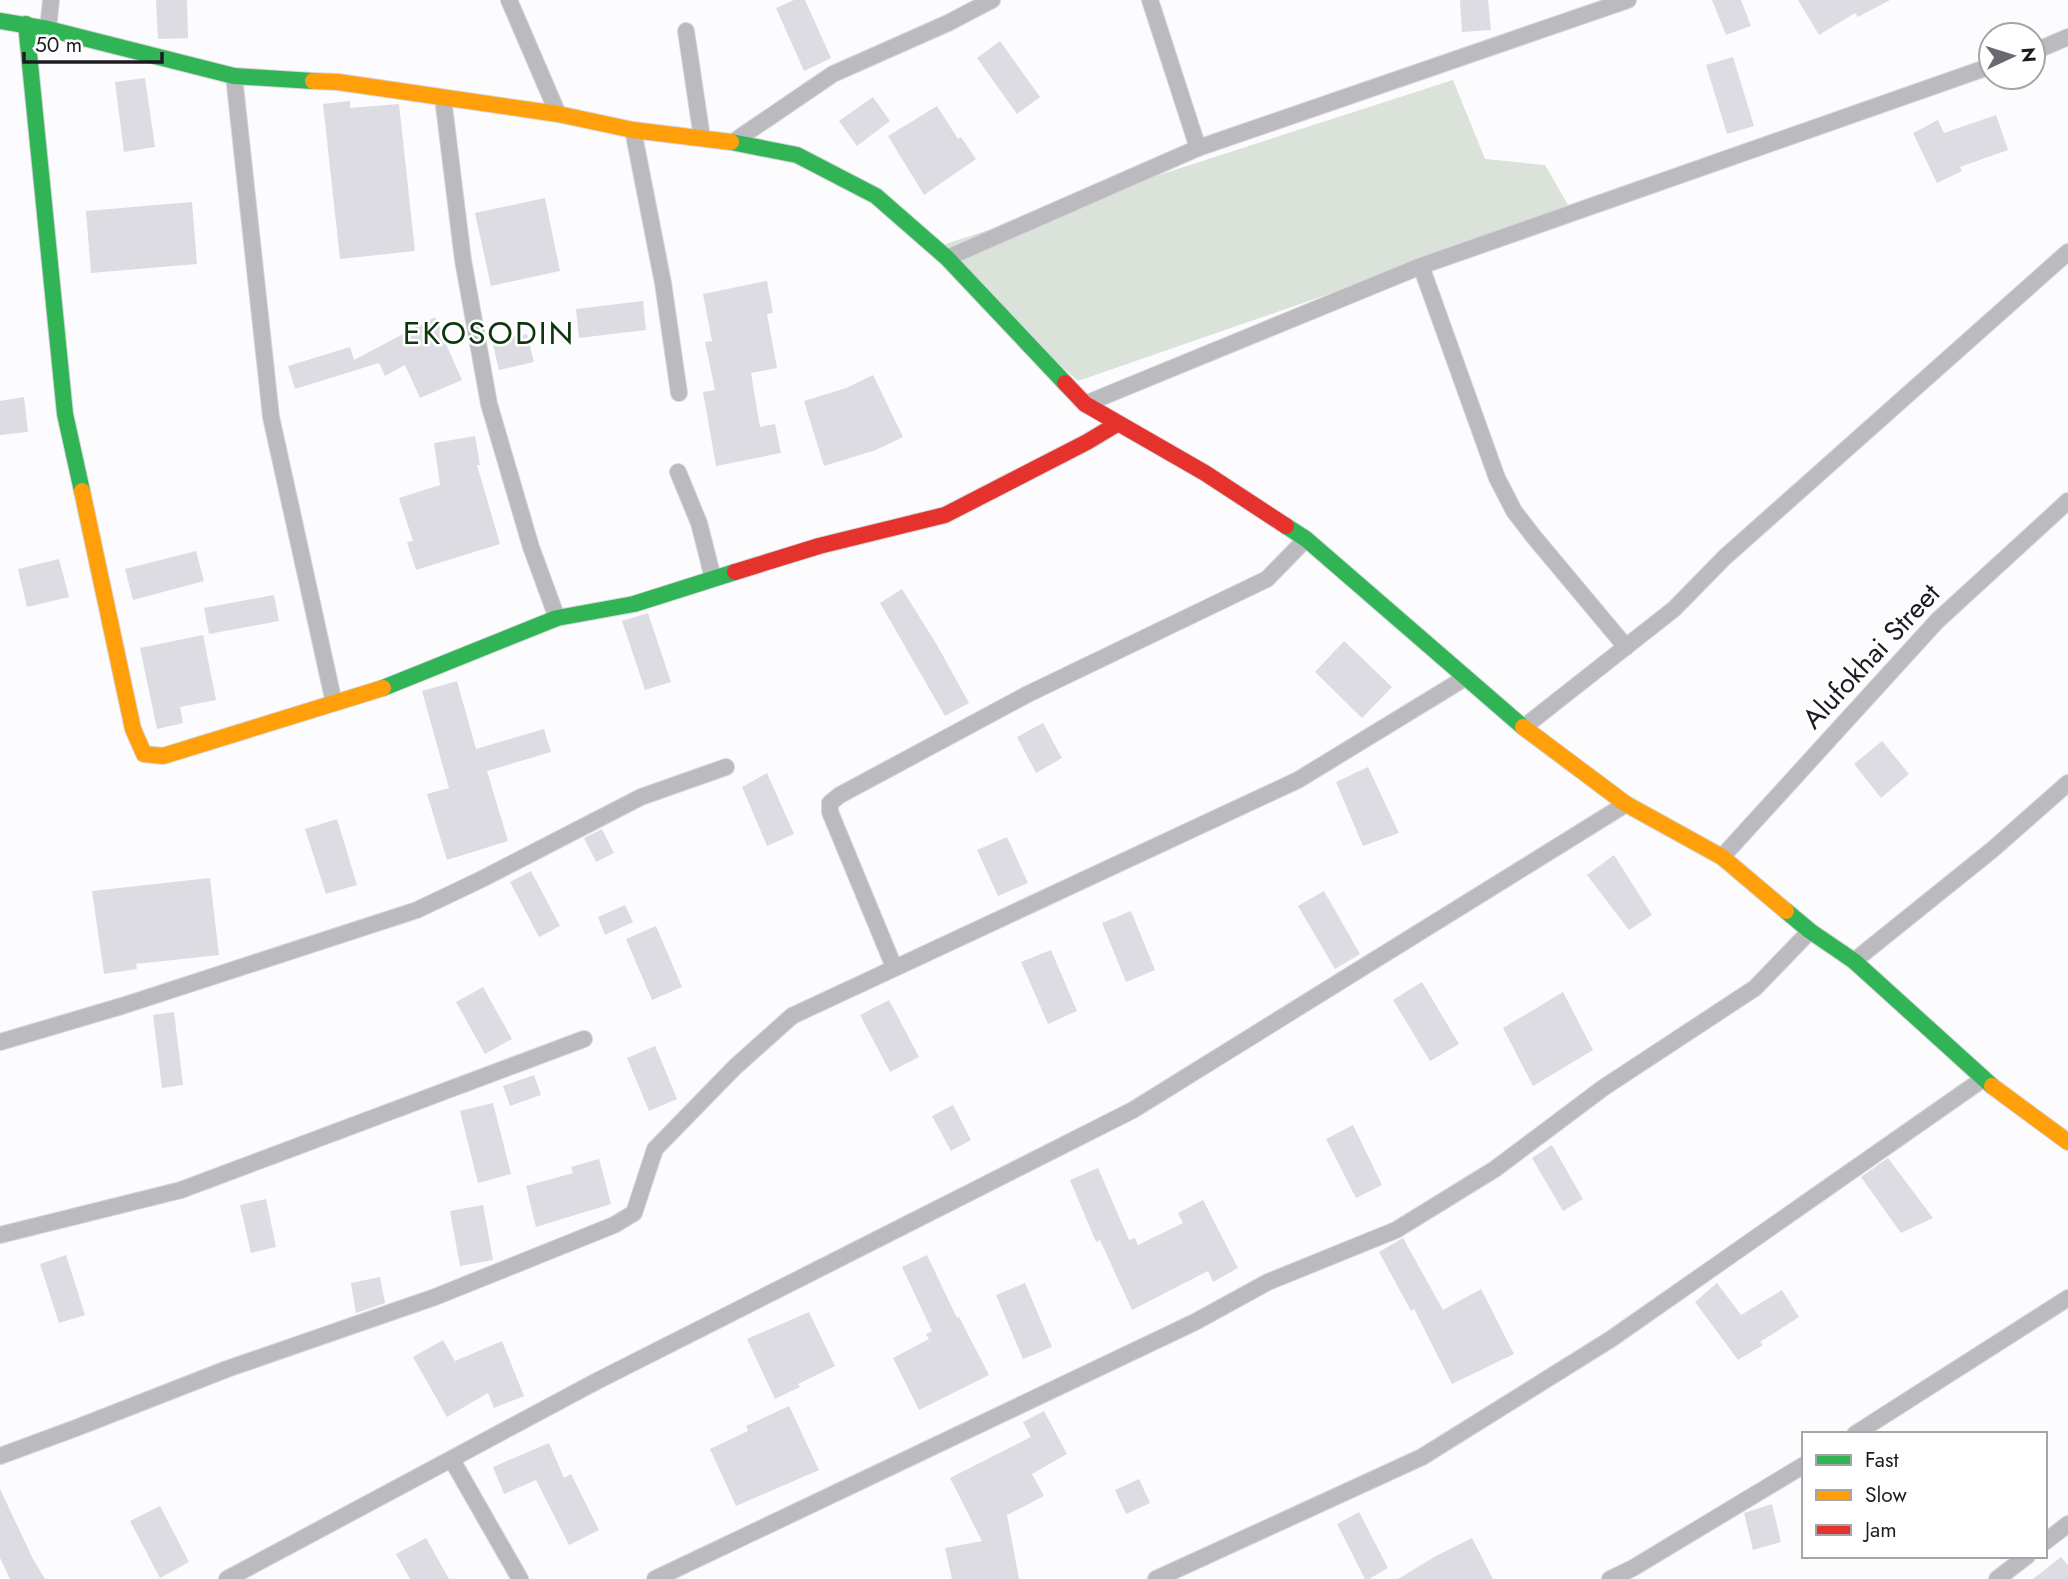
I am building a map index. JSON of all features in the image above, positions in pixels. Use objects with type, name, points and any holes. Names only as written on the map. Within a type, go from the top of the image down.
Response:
[{"type":"street","points":[[48,29],[51,0]]},
{"type":"street","points":[[509,0],[558,114]]},
{"type":"street","points":[[733,142],[833,74],[948,23],[992,0]]},
{"type":"street","points":[[1150,0],[1198,148]]},
{"type":"street","points":[[947,258],[1198,148],[1626,0]]},
{"type":"street","points":[[0,22],[48,29],[234,76],[338,82],[558,114],[633,130],[733,142],[797,155],[876,196],[947,258],[1085,404],[1205,473],[1306,539],[1524,727],[1626,804],[1722,857],[1810,931],[1854,961],[1983,1079],[2068,1142]]},
{"type":"street","points":[[26,24],[65,414],[133,729],[144,754],[163,756],[384,688],[557,618],[634,604],[819,546],[944,515],[1117,424]]},
{"type":"street","points":[[686,32],[702,138]]},
{"type":"street","points":[[2047,46],[2068,37]]},
{"type":"street","points":[[1085,404],[1421,266],[1977,71]]},
{"type":"street","points":[[234,76],[271,417],[334,703]]},
{"type":"street","points":[[443,98],[463,260],[489,404],[531,547],[557,618]]},
{"type":"street","points":[[633,130],[663,282],[679,393]]},
{"type":"street","points":[[1524,727],[1674,609],[1725,557],[2068,252]]},
{"type":"street","points":[[1421,266],[1497,478],[1514,511],[1626,647]]},
{"type":"street","points":[[677,472],[699,523],[713,578]]},
{"type":"street","name":"Alufokhai Street","points":[[1722,857],[1937,621],[2068,501]]},
{"type":"street","points":[[894,967],[830,813],[830,803],[1028,694],[1267,579],[1306,539]]},
{"type":"street","points":[[0,1456],[227,1369],[435,1297],[614,1225],[634,1213],[655,1149],[735,1067],[792,1016],[1298,780],[1465,678]]},
{"type":"street","points":[[0,1042],[122,1006],[417,910],[641,797],[726,767]]},
{"type":"street","points":[[1854,961],[1992,850],[2068,783]]},
{"type":"street","points":[[227,1579],[597,1381],[1133,1110],[1626,804]]},
{"type":"street","points":[[655,1579],[1195,1322],[1268,1282],[1396,1230],[1495,1169],[1603,1088],[1755,988],[1810,931]]},
{"type":"street","points":[[0,1235],[181,1190],[583,1039]]},
{"type":"street","points":[[1156,1579],[1180,1574],[1422,1457],[1611,1339],[1983,1079]]},
{"type":"street","points":[[1858,1432],[2068,1298]]},
{"type":"street","points":[[452,1460],[520,1579]]},
{"type":"street","points":[[1609,1579],[1633,1568],[1802,1466]]},
{"type":"street","points":[[2047,1540],[2068,1524]]},
{"type":"street","points":[[1997,1579],[2024,1558]]},
{"type":"shaded area","points":[[1453,80],[1485,159],[1545,165],[1571,210],[1078,381],[933,248]]},
{"type":"building","points":[[156,0],[187,0],[188,38],[158,39]]},
{"type":"building","points":[[794,0],[805,0],[831,58],[804,71],[776,8]]},
{"type":"building","points":[[1460,0],[1488,0],[1491,30],[1462,32]]},
{"type":"building","points":[[1712,0],[1741,0],[1751,26],[1726,35]]},
{"type":"building","points":[[1798,0],[1890,0],[1858,17],[1855,13],[1819,35]]},
{"type":"building","points":[[1000,41],[1040,97],[1017,114],[977,58]]},
{"type":"building","points":[[1733,57],[1754,126],[1727,134],[1706,65]]},
{"type":"building","points":[[145,78],[155,147],[124,152],[115,82]]},
{"type":"building","points":[[873,97],[890,121],[857,146],[839,121]]},
{"type":"building","points":[[350,101],[350,108],[399,104],[415,251],[340,259],[323,104]]},
{"type":"building","points":[[937,106],[958,139],[961,137],[976,159],[924,195],[888,136]]},
{"type":"building","points":[[1996,115],[2008,150],[1960,167],[1962,171],[1937,183],[1913,133],[1938,120],[1944,133]]},
{"type":"building","points":[[545,198],[560,271],[491,286],[475,213]]},
{"type":"building","points":[[192,202],[197,264],[91,273],[86,211]]},
{"type":"building","points":[[767,281],[773,313],[767,314],[777,368],[751,373],[760,427],[775,424],[781,453],[716,466],[703,392],[715,390],[705,342],[712,341],[703,294]]},
{"type":"building","points":[[643,301],[646,330],[579,338],[576,309]]},
{"type":"building","points":[[435,317],[462,380],[420,398],[405,365],[385,376],[379,363],[295,389],[288,366],[350,347],[354,360]]},
{"type":"building","points":[[527,334],[534,362],[499,370],[492,341]]},
{"type":"building","points":[[873,375],[903,437],[876,450],[824,466],[804,401],[846,388]]},
{"type":"building","points":[[24,397],[28,432],[0,435],[0,401]]},
{"type":"building","points":[[475,436],[480,465],[477,465],[500,544],[416,570],[407,542],[413,541],[399,498],[440,485],[434,443]]},
{"type":"building","points":[[196,551],[204,581],[133,600],[125,569]]},
{"type":"building","points":[[59,559],[69,597],[27,607],[18,569]]},
{"type":"building","points":[[902,589],[969,703],[945,716],[880,603]]},
{"type":"building","points":[[274,595],[279,621],[209,634],[204,608]]},
{"type":"building","points":[[648,613],[671,682],[645,690],[622,621]]},
{"type":"building","points":[[203,635],[216,700],[180,707],[183,723],[157,729],[140,648]]},
{"type":"building","points":[[1344,641],[1392,687],[1362,718],[1315,672]]},
{"type":"building","points":[[457,681],[476,749],[544,729],[551,752],[487,771],[508,841],[447,860],[427,794],[449,788],[422,691]]},
{"type":"building","points":[[1043,723],[1062,758],[1036,773],[1017,737]]},
{"type":"building","points":[[1882,741],[1909,774],[1881,798],[1854,764]]},
{"type":"building","points":[[1368,767],[1399,833],[1363,846],[1336,782]]},
{"type":"building","points":[[767,773],[794,834],[767,846],[742,787]]},
{"type":"building","points":[[337,819],[357,885],[326,894],[305,829]]},
{"type":"building","points":[[602,829],[614,853],[596,862],[584,838]]},
{"type":"building","points":[[1007,837],[1028,883],[998,896],[977,850]]},
{"type":"building","points":[[1614,855],[1652,915],[1629,930],[1587,875]]},
{"type":"building","points":[[531,871],[560,926],[539,937],[510,882]]},
{"type":"building","points":[[210,878],[219,955],[136,964],[137,969],[104,974],[92,891]]},
{"type":"building","points":[[1324,891],[1360,954],[1335,969],[1298,906]]},
{"type":"building","points":[[625,905],[633,922],[605,935],[598,917]]},
{"type":"building","points":[[1131,911],[1155,970],[1126,982],[1102,923]]},
{"type":"building","points":[[656,926],[682,987],[652,1000],[626,939]]},
{"type":"building","points":[[1051,950],[1077,1011],[1048,1024],[1021,962]]},
{"type":"building","points":[[1422,982],[1459,1044],[1430,1061],[1393,1000]]},
{"type":"building","points":[[483,987],[512,1039],[485,1054],[456,1002]]},
{"type":"building","points":[[1563,992],[1593,1050],[1533,1086],[1503,1028]]},
{"type":"building","points":[[889,1000],[919,1057],[890,1072],[860,1015]]},
{"type":"building","points":[[174,1012],[183,1085],[162,1088],[153,1015]]},
{"type":"building","points":[[655,1046],[677,1099],[649,1111],[627,1058]]},
{"type":"building","points":[[534,1075],[541,1095],[510,1106],[503,1086]]},
{"type":"building","points":[[493,1103],[511,1174],[478,1183],[460,1111]]},
{"type":"building","points":[[953,1105],[971,1140],[951,1151],[932,1116]]},
{"type":"building","points":[[1353,1125],[1382,1185],[1356,1198],[1326,1139]]},
{"type":"building","points":[[1552,1145],[1583,1199],[1563,1211],[1532,1158]]},
{"type":"building","points":[[1888,1158],[1933,1218],[1901,1233],[1861,1177]]},
{"type":"building","points":[[599,1159],[611,1204],[536,1227],[526,1186],[573,1173],[571,1167]]},
{"type":"building","points":[[1098,1168],[1129,1240],[1135,1238],[1138,1245],[1183,1223],[1178,1213],[1203,1200],[1238,1268],[1213,1282],[1208,1271],[1132,1310],[1100,1240],[1096,1242],[1070,1180]]},
{"type":"building","points":[[266,1199],[276,1247],[251,1253],[240,1205]]},
{"type":"building","points":[[483,1205],[493,1260],[460,1266],[450,1211]]},
{"type":"building","points":[[1403,1238],[1443,1310],[1481,1289],[1514,1354],[1452,1384],[1414,1309],[1411,1311],[1379,1252]]},
{"type":"building","points":[[66,1255],[85,1315],[59,1323],[40,1264]]},
{"type":"building","points":[[927,1255],[957,1318],[959,1317],[989,1375],[919,1410],[893,1358],[929,1339],[926,1334],[932,1331],[902,1267]]},
{"type":"building","points":[[380,1277],[385,1303],[356,1313],[351,1283]]},
{"type":"building","points":[[1025,1283],[1052,1347],[1023,1359],[996,1295]]},
{"type":"building","points":[[1717,1283],[1741,1315],[1782,1290],[1799,1317],[1760,1342],[1763,1345],[1738,1360],[1695,1302]]},
{"type":"building","points":[[809,1312],[835,1366],[775,1399],[747,1339]]},
{"type":"building","points":[[443,1340],[455,1361],[502,1341],[524,1396],[494,1408],[488,1393],[447,1417],[413,1357]]},
{"type":"building","points":[[789,1406],[819,1470],[736,1506],[710,1449],[748,1431],[746,1426]]},
{"type":"building","points":[[1044,1411],[1067,1454],[1032,1474],[1044,1496],[1007,1515],[1019,1579],[952,1579],[945,1548],[982,1541],[950,1478],[1031,1437],[1023,1422]]},
{"type":"building","points":[[549,1443],[564,1478],[571,1474],[599,1530],[569,1545],[536,1480],[504,1494],[493,1467]]},
{"type":"building","points":[[1139,1479],[1150,1503],[1126,1514],[1115,1490]]},
{"type":"building","points":[[0,1489],[45,1579],[10,1579],[0,1558]]},
{"type":"building","points":[[1772,1504],[1781,1542],[1753,1550],[1744,1513]]},
{"type":"building","points":[[160,1506],[189,1562],[160,1578],[130,1521]]},
{"type":"building","points":[[1359,1512],[1388,1568],[1369,1579],[1365,1579],[1337,1524]]},
{"type":"building","points":[[426,1538],[449,1579],[410,1579],[396,1554]]},
{"type":"building","points":[[1472,1538],[1493,1579],[1398,1579],[1436,1556]]},
{"type":"building","points":[[2061,1557],[2068,1565],[2068,1579],[2033,1579]]},
{"type":"traffic: fast","points":[[0,21],[48,29],[234,76],[313,81]]},
{"type":"traffic: fast","points":[[26,24],[65,414],[82,491]]},
{"type":"traffic: fast","points":[[731,142],[797,155],[876,196],[947,258],[1065,383]]},
{"type":"traffic: fast","points":[[1286,526],[1306,539],[1523,727]]},
{"type":"traffic: fast","points":[[383,688],[557,618],[634,604],[735,572]]},
{"type":"traffic: fast","points":[[1786,911],[1854,961],[1992,1086]]},
{"type":"traffic: slow","points":[[313,81],[338,82],[558,114],[633,130],[731,142]]},
{"type":"traffic: slow","points":[[82,491],[133,729],[144,754],[163,756],[383,688]]},
{"type":"traffic: slow","points":[[1523,727],[1626,804],[1722,857],[1786,911]]},
{"type":"traffic: slow","points":[[1992,1086],[2068,1142]]},
{"type":"traffic: jam","points":[[1065,383],[1085,404],[1205,473],[1286,526]]},
{"type":"traffic: jam","points":[[735,572],[819,546],[945,515],[1117,424]]},
{"type":"district","name":"EKOSODIN","points":[[489,333]]}]
